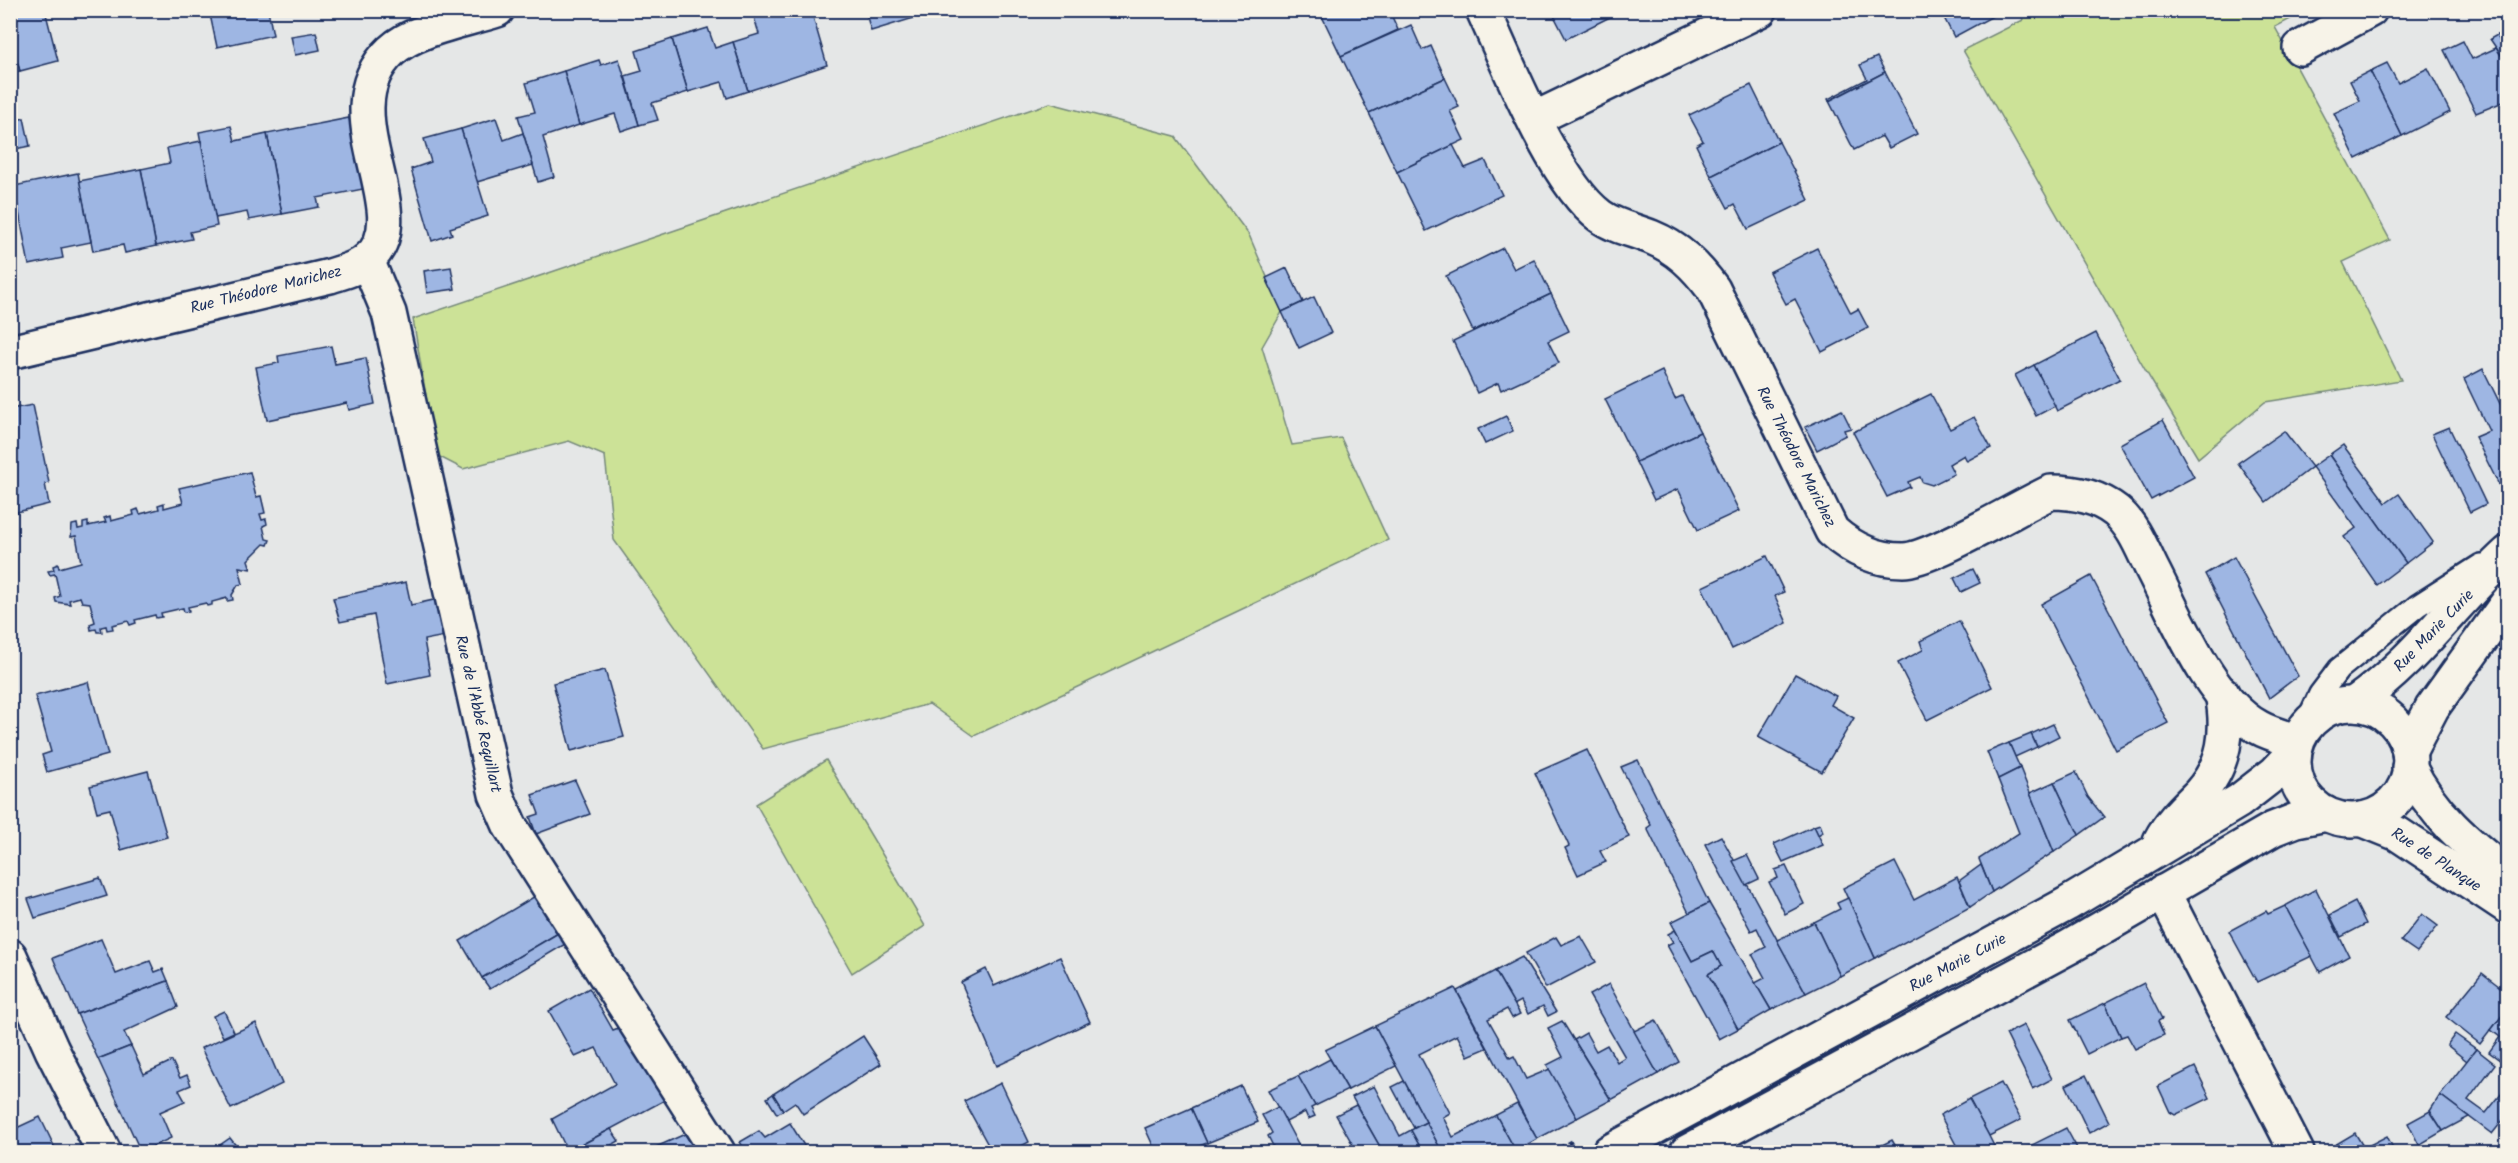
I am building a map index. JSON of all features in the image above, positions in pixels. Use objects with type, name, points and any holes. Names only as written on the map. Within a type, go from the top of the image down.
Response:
[{"type":"street","points":[[368,260],[378,247],[384,229],[385,211],[365,107],[369,85],[376,67],[392,49],[414,37],[496,10]]},
{"type":"street","name":"Rue Théodore Marichez","points":[[1483,10],[1534,119],[1578,194],[1600,216],[1622,228],[1671,247],[1695,265],[1713,289],[1832,531],[1850,546],[1867,554],[1905,560],[1929,553],[2051,492],[2073,492],[2098,500],[2116,511],[2132,529],[2181,626],[2222,693],[2257,727],[2298,740]]},
{"type":"street","points":[[1534,119],[1760,10]]},
{"type":"street","points":[[2300,48],[2370,10]]},
{"type":"street","name":"Rue Théodore Marichez","points":[[10,352],[330,276],[368,260]]},
{"type":"street","name":"Rue de l'Abbé Requillart","points":[[368,260],[389,313],[496,794],[510,826],[718,1152]]},
{"type":"street","name":"Rue Marie Curie","points":[[2355,703],[2383,683],[2416,653],[2508,551]]},
{"type":"street","points":[[2409,760],[2400,728],[2387,715],[2372,707],[2355,703],[2327,709],[2298,740],[2294,772],[2300,789],[2311,804],[2326,814],[2343,819],[2361,819],[2379,813],[2395,801],[2405,785],[2409,760],[2432,708],[2508,602]]},
{"type":"street","points":[[2154,852],[2166,831],[2208,782],[2219,763],[2226,729],[2222,693]]},
{"type":"street","name":"Rue Marie Curie","points":[[1609,1152],[2067,904],[2154,852],[2252,792],[2298,740]]},
{"type":"street","name":"Rue de Planque","points":[[2409,760],[2425,797],[2447,824],[2508,875]]},
{"type":"street","points":[[1693,1151],[2069,947],[2273,829],[2296,820],[2326,814]]},
{"type":"street","name":"Rue de Planque","points":[[2361,819],[2398,834],[2508,908]]},
{"type":"street","points":[[2163,892],[2297,1152]]},
{"type":"street","points":[[10,956],[52,1050],[104,1152]]},
{"type":"lane","points":[[2298,740],[2320,694],[2339,669],[2417,606],[2508,551]]},
{"type":"green space","points":[[2020,11],[2306,11],[2275,27],[2390,240],[2343,262],[2401,380],[2265,402],[2198,458],[1963,50],[2023,20]]},
{"type":"green space","points":[[1050,103],[1175,136],[1249,235],[1282,312],[1262,347],[1292,445],[1341,438],[1388,540],[974,736],[929,704],[763,749],[614,540],[605,456],[569,441],[463,469],[436,455],[413,319]]},
{"type":"green space","points":[[826,760],[925,926],[852,973],[756,804]]},
{"type":"building","points":[[10,10],[45,10],[58,61],[20,71],[10,40]]},
{"type":"building","points":[[209,10],[268,10],[273,35],[217,47]]},
{"type":"building","points":[[752,10],[811,10],[827,65],[748,91],[733,42],[759,34]]},
{"type":"building","points":[[865,10],[936,10],[937,11],[871,31]]},
{"type":"building","points":[[1319,10],[1389,10],[1398,30],[1341,56]]},
{"type":"building","points":[[1551,10],[1624,10],[1566,39]]},
{"type":"building","points":[[1925,10],[1990,10],[1993,16],[1954,37],[1941,12],[1929,19]]},
{"type":"building","points":[[1411,25],[1422,50],[1431,46],[1445,78],[1369,113],[1341,56]]},
{"type":"building","points":[[708,28],[715,48],[733,42],[748,91],[727,98],[722,82],[688,92],[672,39]]},
{"type":"building","points":[[2508,31],[2508,57],[2497,35]]},
{"type":"building","points":[[316,32],[320,50],[295,55],[291,36]]},
{"type":"building","points":[[2497,35],[2508,57],[2508,65],[2490,39]]},
{"type":"building","points":[[672,39],[688,92],[652,103],[658,120],[639,125],[625,76],[642,71],[636,51]]},
{"type":"building","points":[[10,40],[20,71],[10,73]]},
{"type":"building","points":[[2463,41],[2472,59],[2496,48],[2508,65],[2508,100],[2476,113],[2444,50]]},
{"type":"building","points":[[1877,57],[1885,72],[1829,101],[1828,99],[1867,79],[1860,65]]},
{"type":"building","points":[[619,59],[639,125],[621,131],[615,114],[579,125],[564,71],[599,60],[601,65]]},
{"type":"building","points":[[2387,63],[2398,83],[2428,68],[2450,112],[2402,136],[2370,71]]},
{"type":"building","points":[[564,71],[579,125],[543,137],[554,177],[538,182],[518,116],[535,112],[526,83]]},
{"type":"building","points":[[2370,71],[2402,136],[2356,159],[2334,113],[2360,101],[2350,81]]},
{"type":"building","points":[[1885,72],[1917,134],[1889,148],[1882,136],[1854,150],[1829,101]]},
{"type":"building","points":[[1445,78],[1459,107],[1450,111],[1464,140],[1397,172],[1369,113]]},
{"type":"building","points":[[1751,85],[1779,142],[1711,176],[1696,145],[1703,141],[1689,115]]},
{"type":"building","points":[[24,118],[30,146],[10,150],[10,126]]},
{"type":"building","points":[[349,118],[363,189],[317,198],[319,207],[282,214],[267,134]]},
{"type":"building","points":[[496,118],[504,140],[523,133],[533,165],[477,182],[461,129]]},
{"type":"building","points":[[231,126],[235,141],[267,134],[282,214],[249,220],[247,212],[215,218],[199,132]]},
{"type":"building","points":[[461,129],[488,216],[450,228],[452,234],[432,241],[411,169],[431,162],[424,139]]},
{"type":"building","points":[[201,141],[217,226],[190,232],[192,239],[156,246],[141,169],[170,163],[167,148]]},
{"type":"building","points":[[1779,142],[1809,200],[1748,229],[1735,204],[1728,208],[1711,176]]},
{"type":"building","points":[[1453,145],[1465,168],[1485,160],[1502,195],[1426,231],[1397,172]]},
{"type":"building","points":[[141,169],[156,246],[125,253],[123,245],[93,251],[79,181]]},
{"type":"building","points":[[78,173],[91,242],[61,248],[63,258],[29,265],[14,186]]},
{"type":"building","points":[[1503,248],[1514,269],[1534,259],[1551,294],[1473,331],[1446,276]]},
{"type":"building","points":[[1817,248],[1851,313],[1858,309],[1868,328],[1822,352],[1795,299],[1786,304],[1769,272]]},
{"type":"building","points":[[451,267],[455,289],[427,293],[424,271]]},
{"type":"building","points":[[1287,268],[1303,302],[1282,312],[1266,278]]},
{"type":"building","points":[[1551,294],[1569,331],[1548,341],[1559,363],[1501,390],[1498,383],[1477,393],[1453,341]]},
{"type":"building","points":[[1314,297],[1331,333],[1299,348],[1282,312]]},
{"type":"building","points":[[2096,333],[2120,379],[2057,411],[2034,365]]},
{"type":"building","points":[[331,346],[335,364],[366,358],[375,404],[349,410],[347,403],[267,420],[256,367],[279,363],[278,356]]},
{"type":"building","points":[[2034,365],[2055,406],[2036,416],[2015,375]]},
{"type":"building","points":[[2483,369],[2508,420],[2508,483],[2500,487],[2475,437],[2489,431],[2464,379]]},
{"type":"building","points":[[1662,371],[1675,399],[1682,396],[1700,432],[1636,462],[1605,399]]},
{"type":"building","points":[[1931,394],[1950,429],[1974,417],[1991,448],[1967,461],[1964,455],[1949,464],[1954,474],[1932,485],[1922,482],[1920,477],[1908,482],[1910,487],[1887,497],[1853,432]]},
{"type":"building","points":[[33,405],[49,483],[45,484],[49,504],[13,513],[10,502],[10,409]]},
{"type":"building","points":[[1842,410],[1851,428],[1844,430],[1846,435],[1817,450],[1805,427]]},
{"type":"building","points":[[1506,416],[1513,431],[1485,444],[1478,429]]},
{"type":"building","points":[[2163,420],[2194,477],[2151,500],[2120,444]]},
{"type":"building","points":[[2449,427],[2486,504],[2470,512],[2432,434]]},
{"type":"building","points":[[2284,431],[2312,467],[2266,502],[2238,463]]},
{"type":"building","points":[[1700,432],[1739,511],[1698,530],[1678,489],[1654,500],[1636,462]]},
{"type":"building","points":[[2343,445],[2386,503],[2399,494],[2433,542],[2406,563],[2329,455]]},
{"type":"building","points":[[2329,455],[2406,563],[2377,585],[2344,537],[2356,528],[2312,467]]},
{"type":"building","points":[[250,472],[256,497],[261,496],[265,513],[260,514],[262,520],[266,519],[267,524],[263,526],[266,539],[270,540],[268,545],[264,544],[248,560],[251,569],[239,567],[243,584],[238,585],[232,595],[233,600],[227,601],[227,598],[212,602],[212,605],[207,606],[206,603],[188,607],[189,611],[184,612],[183,608],[161,613],[162,617],[156,618],[155,615],[135,620],[136,623],[130,625],[128,621],[112,625],[113,629],[107,630],[106,626],[101,627],[102,632],[97,632],[96,629],[91,630],[90,624],[95,622],[90,603],[82,602],[80,597],[69,600],[70,604],[56,602],[55,598],[60,596],[55,574],[50,575],[48,571],[54,570],[53,566],[58,564],[59,568],[81,562],[76,536],[71,537],[72,525],[77,524],[78,529],[83,528],[83,523],[88,522],[88,526],[106,522],[104,518],[110,516],[111,521],[134,515],[133,511],[138,509],[140,514],[159,509],[158,505],[164,503],[164,508],[183,503],[179,488]]},
{"type":"building","points":[[1767,556],[1784,592],[1775,596],[1787,623],[1732,649],[1702,587]]},
{"type":"building","points":[[2234,557],[2298,676],[2269,698],[2205,574]]},
{"type":"building","points":[[1973,569],[1980,583],[1961,592],[1954,578]]},
{"type":"building","points":[[2091,576],[2168,723],[2116,750],[2041,604]]},
{"type":"building","points":[[406,582],[411,605],[438,599],[445,636],[424,640],[430,675],[387,684],[374,615],[340,622],[333,598]]},
{"type":"building","points":[[1959,621],[1992,687],[1927,720],[1898,663],[1923,650],[1920,641]]},
{"type":"building","points":[[605,670],[624,737],[571,751],[553,683]]},
{"type":"building","points":[[1795,674],[1836,696],[1831,705],[1854,718],[1822,772],[1758,737]]},
{"type":"building","points":[[88,682],[108,755],[47,772],[42,755],[51,752],[35,696]]},
{"type":"building","points":[[2053,724],[2059,736],[2037,747],[2031,734]]},
{"type":"building","points":[[2031,734],[2037,747],[2015,757],[2009,743]]},
{"type":"building","points":[[2009,743],[2020,768],[1998,779],[1987,752]]},
{"type":"building","points":[[1587,750],[1629,837],[1600,851],[1606,862],[1578,875],[1565,848],[1569,846],[1535,773]]},
{"type":"building","points":[[1638,760],[1709,903],[1689,913],[1647,828],[1651,825],[1621,767]]},
{"type":"building","points":[[2508,762],[2508,777],[2501,772]]},
{"type":"building","points":[[2020,768],[2054,852],[1992,892],[1979,859],[2019,833],[1998,779]]},
{"type":"building","points":[[148,771],[167,837],[121,850],[110,809],[97,812],[90,786]]},
{"type":"building","points":[[2076,772],[2088,797],[2104,817],[2079,835],[2054,782]]},
{"type":"building","points":[[575,780],[590,814],[536,834],[530,817],[539,814],[532,795]]},
{"type":"building","points":[[2054,782],[2079,835],[2054,852],[2030,793]]},
{"type":"building","points":[[1820,824],[1823,832],[1818,835],[1814,826]]},
{"type":"building","points":[[1814,826],[1823,845],[1783,862],[1774,844]]},
{"type":"building","points":[[1721,836],[1806,993],[1771,1010],[1755,983],[1765,978],[1752,954],[1766,947],[1757,928],[1751,931],[1705,844]]},
{"type":"building","points":[[1747,855],[1759,879],[1746,885],[1733,861]]},
{"type":"building","points":[[1895,862],[1914,900],[1957,877],[1970,907],[1875,958],[1843,888]]},
{"type":"building","points":[[1981,865],[1992,892],[1970,907],[1959,881]]},
{"type":"building","points":[[1786,866],[1804,904],[1785,914],[1769,882],[1778,878],[1775,870]]},
{"type":"building","points":[[100,878],[107,896],[35,918],[28,899]]},
{"type":"building","points":[[2316,889],[2349,956],[2320,972],[2285,906]]},
{"type":"building","points":[[537,895],[560,932],[482,978],[460,941]]},
{"type":"building","points":[[1848,898],[1875,958],[1840,976],[1814,922],[1840,909],[1837,903]]},
{"type":"building","points":[[2355,902],[2366,924],[2341,937],[2330,915]]},
{"type":"building","points":[[1709,903],[1771,1010],[1738,1029],[1708,974],[1721,966],[1713,951],[1692,961],[1671,922]]},
{"type":"building","points":[[2285,906],[2312,956],[2257,982],[2229,931],[2266,911],[2268,914]]},
{"type":"building","points":[[2422,914],[2438,926],[2417,952],[2401,941]]},
{"type":"building","points":[[1814,922],[1840,976],[1806,993],[1777,940]]},
{"type":"building","points":[[1675,930],[1692,961],[1713,951],[1721,966],[1708,974],[1738,1029],[1719,1039],[1667,945],[1673,942],[1668,934]]},
{"type":"building","points":[[560,932],[567,943],[490,989],[482,978]]},
{"type":"building","points":[[1581,936],[1596,962],[1546,988],[1526,953],[1556,937],[1561,945]]},
{"type":"building","points":[[101,939],[116,974],[150,961],[155,972],[163,969],[168,981],[77,1014],[53,958]]},
{"type":"building","points":[[1060,957],[1090,1022],[997,1066],[961,982],[986,969],[994,986]]},
{"type":"building","points":[[1522,957],[1556,1012],[1548,1016],[1543,1006],[1528,1014],[1521,1001],[1514,1005],[1495,971]]},
{"type":"building","points":[[1495,971],[1520,1014],[1512,1018],[1507,1009],[1488,1019],[1510,1058],[1514,1056],[1526,1079],[1550,1069],[1577,1118],[1537,1139],[1457,991]]},
{"type":"building","points":[[2482,973],[2508,993],[2508,1008],[2480,1044],[2446,1017]]},
{"type":"building","points":[[168,981],[178,1007],[124,1032],[131,1046],[98,1059],[77,1014]]},
{"type":"building","points":[[2144,983],[2162,1019],[2158,1021],[2164,1035],[2135,1049],[2127,1035],[2121,1037],[2105,1003]]},
{"type":"building","points":[[1609,984],[1658,1074],[1611,1100],[1574,1040],[1586,1033],[1596,1051],[1607,1045],[1617,1062],[1625,1057],[1589,995]]},
{"type":"building","points":[[589,988],[613,1030],[621,1027],[665,1100],[568,1152],[552,1119],[615,1084],[596,1048],[575,1057],[549,1011]]},
{"type":"building","points":[[1455,988],[1487,1048],[1468,1056],[1457,1035],[1419,1054],[1450,1113],[1443,1117],[1453,1137],[1496,1115],[1516,1151],[1442,1152],[1375,1026]]},
{"type":"building","points":[[2105,1003],[2121,1037],[2087,1054],[2070,1020]]},
{"type":"building","points":[[2508,1008],[2508,1066],[2489,1052],[2500,1037],[2491,1030]]},
{"type":"building","points":[[224,1011],[234,1032],[223,1037],[213,1016]]},
{"type":"building","points":[[1656,1020],[1679,1062],[1658,1074],[1634,1031]]},
{"type":"building","points":[[1562,1021],[1611,1100],[1577,1118],[1547,1065],[1563,1057],[1548,1028]]},
{"type":"building","points":[[256,1023],[282,1084],[231,1109],[201,1048]]},
{"type":"building","points":[[2024,1025],[2052,1079],[2033,1089],[2006,1034]]},
{"type":"building","points":[[1375,1026],[1396,1066],[1348,1090],[1325,1050]]},
{"type":"building","points":[[2455,1034],[2476,1049],[2467,1061],[2447,1045]]},
{"type":"building","points":[[863,1036],[881,1064],[803,1114],[795,1102],[783,1110],[773,1094]]},
{"type":"building","points":[[131,1046],[144,1074],[172,1061],[180,1078],[187,1075],[191,1085],[179,1090],[185,1101],[160,1112],[171,1138],[141,1152],[98,1059]]},
{"type":"building","points":[[2476,1049],[2495,1064],[2468,1100],[2486,1113],[2502,1093],[2508,1098],[2508,1114],[2492,1134],[2440,1095]]},
{"type":"building","points":[[1330,1059],[1348,1090],[1315,1106],[1298,1076]]},
{"type":"building","points":[[2195,1067],[2210,1098],[2175,1115],[2170,1112],[2158,1086]]},
{"type":"building","points":[[2086,1075],[2109,1122],[2089,1133],[2066,1085]]},
{"type":"building","points":[[1298,1076],[1315,1106],[1311,1108],[1315,1116],[1308,1119],[1305,1112],[1286,1122],[1268,1090]]},
{"type":"building","points":[[1404,1081],[1426,1122],[1414,1128],[1392,1087]]},
{"type":"building","points":[[1001,1083],[1029,1142],[1010,1152],[992,1152],[964,1101]]},
{"type":"building","points":[[2001,1083],[2021,1120],[1989,1136],[1969,1099]]},
{"type":"building","points":[[1241,1086],[1258,1122],[1207,1143],[1191,1108]]},
{"type":"building","points":[[1374,1086],[1400,1136],[1411,1130],[1423,1152],[1383,1152],[1352,1097]]},
{"type":"building","points":[[773,1094],[783,1110],[777,1114],[767,1098]]},
{"type":"building","points":[[2440,1095],[2469,1117],[2443,1131],[2430,1111]]},
{"type":"building","points":[[1969,1099],[1997,1152],[1960,1152],[1940,1115]]},
{"type":"building","points":[[1517,1104],[1537,1139],[1516,1151],[1496,1115]]},
{"type":"building","points":[[1356,1105],[1383,1152],[1357,1152],[1336,1115]]},
{"type":"building","points":[[1278,1107],[1302,1152],[1276,1152],[1268,1136],[1272,1133],[1262,1115]]},
{"type":"building","points":[[1191,1108],[1207,1143],[1184,1152],[1156,1152],[1145,1128]]},
{"type":"building","points":[[2430,1111],[2443,1131],[2419,1145],[2408,1123]]},
{"type":"building","points":[[40,1117],[57,1152],[10,1152],[10,1131]]},
{"type":"building","points":[[1426,1122],[1442,1152],[1423,1152],[1411,1130]]},
{"type":"building","points":[[790,1123],[808,1152],[743,1152],[746,1151],[740,1142],[759,1131],[765,1138]]},
{"type":"building","points":[[2066,1128],[2078,1150],[2018,1152]]},
{"type":"building","points":[[611,1129],[619,1141],[599,1152],[568,1152]]},
{"type":"building","points":[[2355,1133],[2364,1148],[2387,1136],[2395,1152],[2323,1152]]},
{"type":"building","points":[[685,1134],[696,1152],[645,1152]]},
{"type":"building","points":[[230,1138],[241,1152],[210,1152]]},
{"type":"building","points":[[1892,1140],[1899,1152],[1868,1152]]}]
